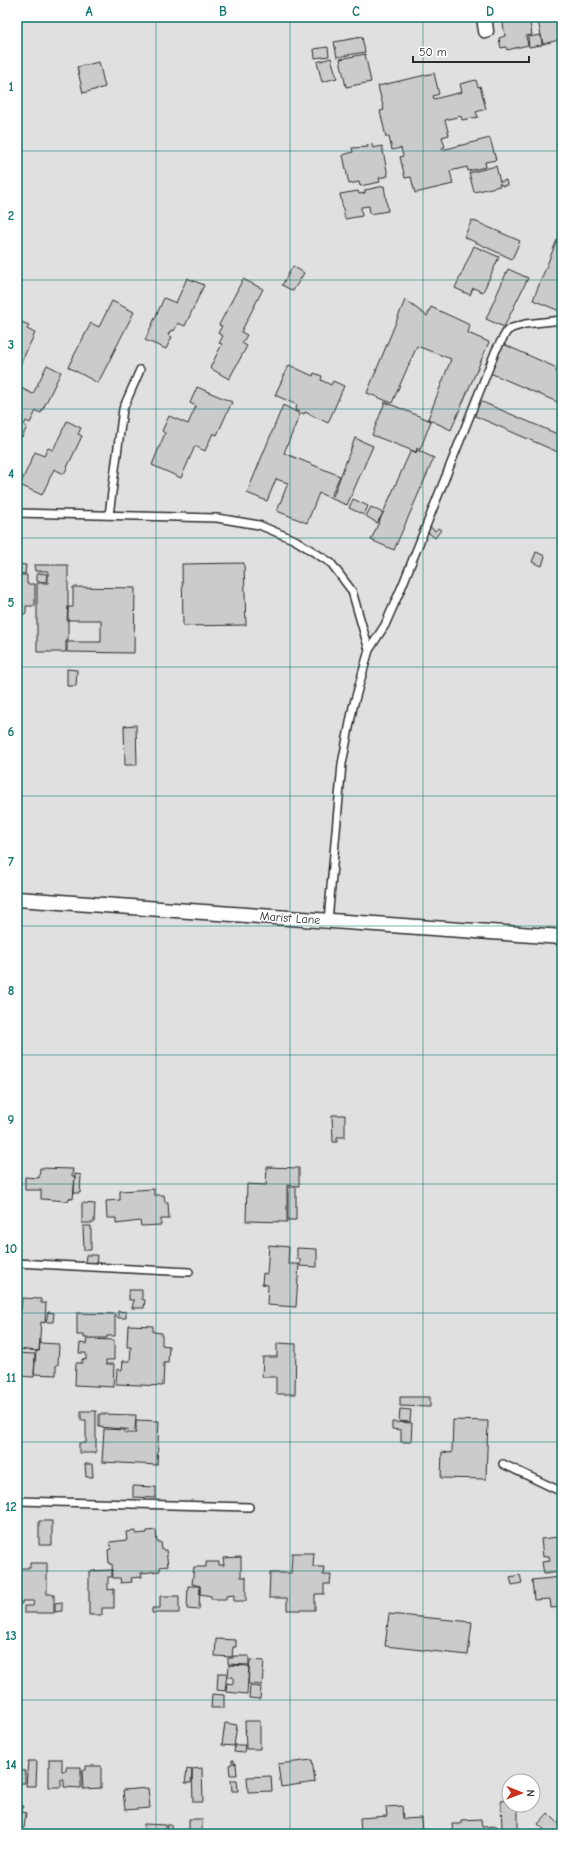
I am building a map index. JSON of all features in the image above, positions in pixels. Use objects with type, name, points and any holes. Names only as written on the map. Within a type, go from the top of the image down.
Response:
[{"type":"street","name":"Marist Lane","points":[[17,899],[562,937]]},
{"type":"lane","points":[[328,921],[342,764],[353,707],[369,650],[385,625],[403,584],[496,350],[507,331],[525,324],[562,320]]},
{"type":"lane","points":[[109,515],[123,409],[140,370]]},
{"type":"lane","points":[[17,513],[216,518],[259,525],[295,540],[331,562],[352,591],[369,650]]},
{"type":"lane","points":[[17,1263],[190,1272]]},
{"type":"lane","points":[[503,1464],[562,1492]]},
{"type":"lane","points":[[17,1501],[250,1507]]},
{"type":"shaded area","points":[[17,17],[562,17],[562,1834],[17,1834]]},
{"type":"building","points":[[502,17],[529,17],[532,35],[526,36],[528,45],[507,50],[506,47],[501,48],[499,38],[505,36]]},
{"type":"building","points":[[537,17],[562,17],[562,39],[543,44]]},
{"type":"building","points":[[541,35],[542,45],[529,47],[528,37]]},
{"type":"building","points":[[362,37],[365,52],[337,57],[334,42]]},
{"type":"building","points":[[328,47],[329,56],[315,58],[314,49]]},
{"type":"building","points":[[365,54],[371,82],[346,87],[340,59]]},
{"type":"building","points":[[331,58],[337,78],[322,82],[317,62]]},
{"type":"building","points":[[99,62],[105,87],[83,93],[77,67]]},
{"type":"building","points":[[434,73],[439,94],[433,96],[434,99],[462,92],[460,84],[476,80],[478,87],[480,86],[486,109],[476,112],[478,117],[462,120],[461,116],[445,120],[449,135],[442,137],[445,147],[442,148],[442,150],[490,138],[496,160],[485,162],[486,167],[468,171],[467,167],[450,171],[453,184],[415,193],[411,177],[405,178],[400,157],[403,156],[401,148],[392,150],[389,137],[386,137],[380,111],[384,110],[378,86]]},
{"type":"building","points":[[372,144],[373,148],[382,146],[388,176],[379,178],[380,182],[360,186],[359,182],[349,184],[343,155],[353,152],[352,148],[368,147],[367,145]]},
{"type":"building","points":[[496,166],[500,182],[506,180],[507,185],[502,186],[499,184],[500,186],[474,192],[469,173]]},
{"type":"building","points":[[384,186],[388,211],[370,214],[369,206],[361,207],[362,216],[345,219],[340,194],[358,191],[359,194],[365,193],[365,190]]},
{"type":"building","points":[[472,220],[520,241],[512,259],[464,237]]},
{"type":"building","points":[[557,240],[562,242],[562,312],[533,300]]},
{"type":"building","points":[[474,246],[499,257],[483,292],[473,288],[470,295],[455,288]]},
{"type":"building","points":[[293,266],[304,273],[293,291],[282,285]]},
{"type":"building","points":[[508,269],[528,278],[504,327],[486,319]]},
{"type":"building","points":[[187,278],[204,285],[185,326],[178,323],[174,331],[171,330],[168,335],[172,337],[166,349],[145,340],[164,298],[176,303]]},
{"type":"building","points":[[243,279],[263,289],[241,332],[247,335],[242,343],[247,346],[229,379],[210,368],[222,344],[219,343],[223,336],[218,333],[222,326],[219,325]]},
{"type":"building","points":[[405,300],[427,316],[431,307],[470,325],[468,333],[489,342],[451,430],[428,419],[451,359],[417,346],[392,403],[367,393]]},
{"type":"building","points":[[112,301],[134,312],[98,383],[68,367],[91,323],[99,327]]},
{"type":"building","points":[[17,320],[29,325],[27,329],[35,333],[20,365],[17,363]]},
{"type":"building","points":[[503,344],[557,368],[556,372],[562,374],[562,404],[490,373]]},
{"type":"building","points":[[47,365],[61,372],[41,413],[36,411],[30,423],[26,421],[24,425],[27,427],[22,437],[17,435],[17,396],[21,388],[33,394]]},
{"type":"building","points":[[289,365],[313,376],[314,373],[322,376],[321,380],[331,385],[333,381],[344,386],[328,423],[305,412],[304,414],[295,410],[297,405],[275,395]]},
{"type":"building","points":[[197,387],[232,402],[217,435],[213,433],[205,451],[195,446],[181,478],[152,465],[165,433],[162,431],[169,416],[188,424],[196,406],[190,403]]},
{"type":"building","points":[[480,401],[562,436],[562,448],[560,453],[473,415]]},
{"type":"building","points":[[385,402],[431,421],[420,450],[417,448],[416,452],[372,435]]},
{"type":"building","points":[[283,405],[300,414],[284,453],[340,476],[330,498],[319,493],[307,523],[277,511],[288,483],[276,479],[267,501],[247,493]]},
{"type":"building","points":[[67,421],[81,428],[78,434],[82,436],[64,474],[54,469],[42,495],[20,485],[35,452],[44,456],[48,448],[53,450]]},
{"type":"building","points":[[355,438],[373,446],[347,505],[332,499]]},
{"type":"building","points":[[411,450],[416,453],[417,450],[434,458],[394,550],[371,540]]},
{"type":"building","points":[[353,499],[368,506],[364,515],[349,508]]},
{"type":"building","points":[[371,507],[383,513],[377,523],[366,516]]},
{"type":"building","points":[[429,526],[435,531],[438,528],[441,530],[435,538],[425,530]]},
{"type":"building","points":[[536,552],[545,556],[542,566],[532,562]]},
{"type":"building","points":[[244,563],[246,625],[183,626],[182,564]]},
{"type":"building","points":[[17,564],[26,565],[25,574],[17,573]]},
{"type":"building","points":[[34,565],[68,565],[68,641],[66,641],[66,652],[37,652],[37,583],[48,583],[48,571],[35,571]]},
{"type":"building","points":[[37,573],[47,574],[46,582],[37,581]]},
{"type":"building","points":[[17,575],[27,575],[27,584],[35,584],[35,606],[26,606],[26,614],[17,614]]},
{"type":"building","points":[[73,587],[135,588],[134,653],[67,652],[67,642],[101,642],[101,620],[67,620],[68,607],[73,607]]},
{"type":"building","points":[[67,669],[77,670],[76,686],[67,686]]},
{"type":"building","points":[[136,725],[137,765],[125,765],[124,726]]},
{"type":"building","points":[[332,1115],[345,1115],[345,1137],[337,1137],[337,1142],[333,1142]]},
{"type":"building","points":[[267,1167],[299,1168],[299,1186],[287,1185],[287,1222],[246,1221],[247,1184],[266,1185]]},
{"type":"building","points":[[40,1168],[73,1169],[72,1176],[75,1176],[73,1199],[69,1198],[68,1201],[41,1199],[41,1190],[25,1190],[25,1177],[39,1178]]},
{"type":"building","points":[[75,1174],[81,1175],[80,1193],[74,1193]]},
{"type":"building","points":[[288,1187],[296,1187],[296,1220],[288,1220]]},
{"type":"building","points":[[154,1189],[154,1195],[164,1195],[165,1202],[168,1202],[169,1219],[161,1219],[161,1225],[141,1226],[140,1221],[116,1224],[116,1218],[107,1218],[106,1201],[120,1200],[120,1191]]},
{"type":"building","points":[[82,1203],[95,1204],[94,1223],[82,1223]]},
{"type":"building","points":[[83,1226],[91,1226],[91,1250],[84,1250]]},
{"type":"building","points":[[269,1245],[289,1247],[288,1264],[299,1264],[296,1307],[267,1305],[268,1285],[262,1284],[263,1273],[267,1274]]},
{"type":"building","points":[[297,1248],[317,1249],[317,1267],[300,1266],[300,1259],[297,1259]]},
{"type":"building","points":[[86,1255],[97,1255],[96,1265],[85,1265]]},
{"type":"building","points":[[129,1290],[142,1290],[142,1299],[145,1300],[144,1308],[132,1308],[134,1300],[129,1300]]},
{"type":"building","points":[[22,1298],[41,1299],[41,1303],[46,1303],[45,1323],[41,1322],[39,1351],[17,1349],[17,1310],[21,1310]]},
{"type":"building","points":[[118,1311],[126,1312],[126,1318],[118,1318]]},
{"type":"building","points":[[48,1312],[54,1313],[53,1322],[46,1322]]},
{"type":"building","points":[[77,1313],[115,1314],[115,1336],[107,1336],[107,1338],[84,1338],[84,1335],[77,1335]]},
{"type":"building","points":[[128,1325],[153,1326],[153,1332],[162,1333],[162,1345],[169,1346],[168,1363],[164,1363],[163,1386],[116,1384],[117,1369],[122,1370],[123,1361],[130,1361],[131,1347],[127,1347]]},
{"type":"building","points":[[87,1339],[114,1340],[114,1360],[106,1360],[106,1364],[114,1364],[113,1387],[75,1385],[76,1363],[82,1363],[82,1359],[86,1360],[86,1353],[79,1353],[80,1343],[86,1344]]},
{"type":"building","points":[[40,1343],[59,1344],[56,1375],[34,1374],[36,1351],[39,1351]]},
{"type":"building","points":[[277,1343],[296,1344],[295,1394],[276,1394],[276,1377],[262,1377],[263,1357],[277,1357]]},
{"type":"building","points":[[17,1353],[35,1354],[34,1377],[17,1376]]},
{"type":"building","points":[[400,1397],[430,1397],[430,1407],[400,1406]]},
{"type":"building","points":[[400,1409],[411,1410],[410,1422],[399,1421]]},
{"type":"building","points":[[81,1411],[96,1411],[96,1453],[79,1453],[79,1443],[86,1443],[86,1420],[81,1420]]},
{"type":"building","points":[[99,1414],[136,1415],[135,1430],[99,1427]]},
{"type":"building","points":[[136,1420],[159,1421],[157,1465],[102,1462],[104,1429],[125,1430],[125,1433],[136,1433]]},
{"type":"building","points":[[453,1420],[488,1421],[486,1479],[441,1478],[442,1452],[452,1453]]},
{"type":"building","points":[[392,1422],[412,1423],[411,1442],[401,1442],[401,1430],[392,1429]]},
{"type":"building","points":[[85,1464],[92,1464],[93,1477],[86,1477]]},
{"type":"building","points":[[133,1486],[156,1487],[156,1498],[133,1497]]},
{"type":"building","points":[[39,1521],[52,1521],[52,1545],[39,1545]]},
{"type":"building","points":[[156,1530],[157,1542],[161,1542],[162,1550],[166,1550],[168,1566],[160,1567],[160,1571],[141,1573],[142,1577],[131,1578],[132,1582],[121,1583],[120,1578],[113,1578],[112,1564],[109,1564],[108,1550],[111,1549],[110,1542],[127,1540],[126,1532],[136,1531],[136,1534]]},
{"type":"building","points":[[558,1537],[559,1544],[562,1544],[562,1572],[544,1574],[542,1562],[550,1561],[549,1556],[543,1557],[541,1539]]},
{"type":"building","points":[[292,1553],[314,1553],[313,1567],[324,1567],[323,1575],[331,1575],[330,1584],[324,1584],[324,1594],[315,1594],[315,1610],[287,1610],[287,1598],[269,1598],[270,1573],[291,1573]]},
{"type":"building","points":[[241,1557],[241,1577],[246,1577],[246,1601],[234,1601],[234,1595],[226,1596],[226,1599],[211,1599],[211,1596],[200,1594],[200,1586],[192,1584],[194,1567],[206,1567],[206,1562],[219,1562],[219,1565],[224,1565],[223,1558]]},
{"type":"building","points":[[30,1563],[47,1563],[47,1594],[54,1594],[54,1613],[24,1613],[24,1606],[33,1606],[34,1601],[22,1601],[22,1604],[17,1604],[17,1568],[30,1568]]},
{"type":"building","points":[[112,1570],[112,1577],[108,1577],[108,1590],[114,1589],[114,1608],[102,1608],[102,1615],[89,1615],[89,1571]]},
{"type":"building","points":[[520,1575],[522,1583],[512,1585],[510,1577]]},
{"type":"building","points":[[561,1577],[562,1607],[551,1608],[550,1599],[534,1600],[532,1580]]},
{"type":"building","points":[[188,1586],[200,1586],[199,1610],[187,1609]]},
{"type":"building","points":[[160,1596],[179,1596],[179,1613],[152,1613],[152,1608],[160,1608]]},
{"type":"building","points":[[62,1602],[62,1611],[55,1612],[55,1603]]},
{"type":"building","points":[[389,1614],[472,1622],[468,1655],[385,1646]]},
{"type":"building","points":[[216,1639],[236,1640],[236,1647],[233,1647],[232,1657],[215,1656]]},
{"type":"building","points":[[233,1656],[249,1656],[249,1665],[228,1664],[228,1658],[233,1658]]},
{"type":"building","points":[[250,1660],[264,1661],[262,1685],[248,1684]]},
{"type":"building","points":[[229,1665],[249,1666],[247,1694],[226,1692],[227,1683],[233,1684],[233,1677],[228,1677]]},
{"type":"building","points":[[218,1673],[227,1673],[225,1691],[217,1690]]},
{"type":"building","points":[[250,1686],[261,1687],[260,1699],[249,1698]]},
{"type":"building","points":[[212,1694],[224,1695],[224,1708],[211,1708]]},
{"type":"building","points":[[245,1721],[260,1721],[260,1749],[246,1749]]},
{"type":"building","points":[[225,1723],[237,1725],[234,1746],[222,1745]]},
{"type":"building","points":[[235,1745],[245,1745],[244,1753],[234,1752]]},
{"type":"building","points":[[49,1759],[62,1759],[62,1771],[66,1771],[66,1767],[81,1767],[81,1788],[64,1787],[64,1779],[61,1779],[61,1787],[49,1787]]},
{"type":"building","points":[[232,1760],[234,1760],[234,1764],[236,1763],[237,1775],[230,1775],[229,1765],[232,1764]]},
{"type":"building","points":[[312,1760],[315,1782],[281,1787],[278,1764]]},
{"type":"building","points":[[28,1761],[37,1761],[36,1786],[26,1786]]},
{"type":"building","points":[[17,1763],[18,1770],[25,1771],[25,1783],[20,1783],[19,1800],[17,1799]]},
{"type":"building","points":[[86,1766],[101,1766],[101,1788],[83,1789],[82,1770],[86,1770]]},
{"type":"building","points":[[202,1768],[203,1802],[193,1802],[192,1769]]},
{"type":"building","points":[[187,1769],[192,1770],[191,1783],[185,1783]]},
{"type":"building","points":[[271,1776],[272,1791],[248,1792],[247,1777]]},
{"type":"building","points":[[231,1780],[237,1780],[238,1791],[232,1791]]},
{"type":"building","points":[[148,1788],[150,1808],[125,1810],[123,1790]]},
{"type":"building","points":[[17,1806],[23,1806],[22,1812],[26,1813],[24,1828],[21,1828],[20,1834],[17,1834]]},
{"type":"building","points":[[402,1806],[403,1819],[422,1818],[423,1834],[361,1834],[360,1818],[387,1816],[386,1807]]},
{"type":"building","points":[[501,1813],[518,1813],[518,1830],[502,1830]]},
{"type":"building","points":[[548,1813],[562,1827],[562,1834],[549,1834],[538,1824]]},
{"type":"building","points":[[189,1819],[202,1819],[202,1834],[189,1834]]},
{"type":"building","points":[[481,1819],[482,1827],[497,1826],[497,1834],[453,1834],[452,1824],[461,1824],[461,1820]]},
{"type":"building","points":[[144,1824],[165,1825],[165,1834],[144,1834]]},
{"type":"building","points":[[167,1825],[171,1825],[172,1834],[166,1834]]}]
